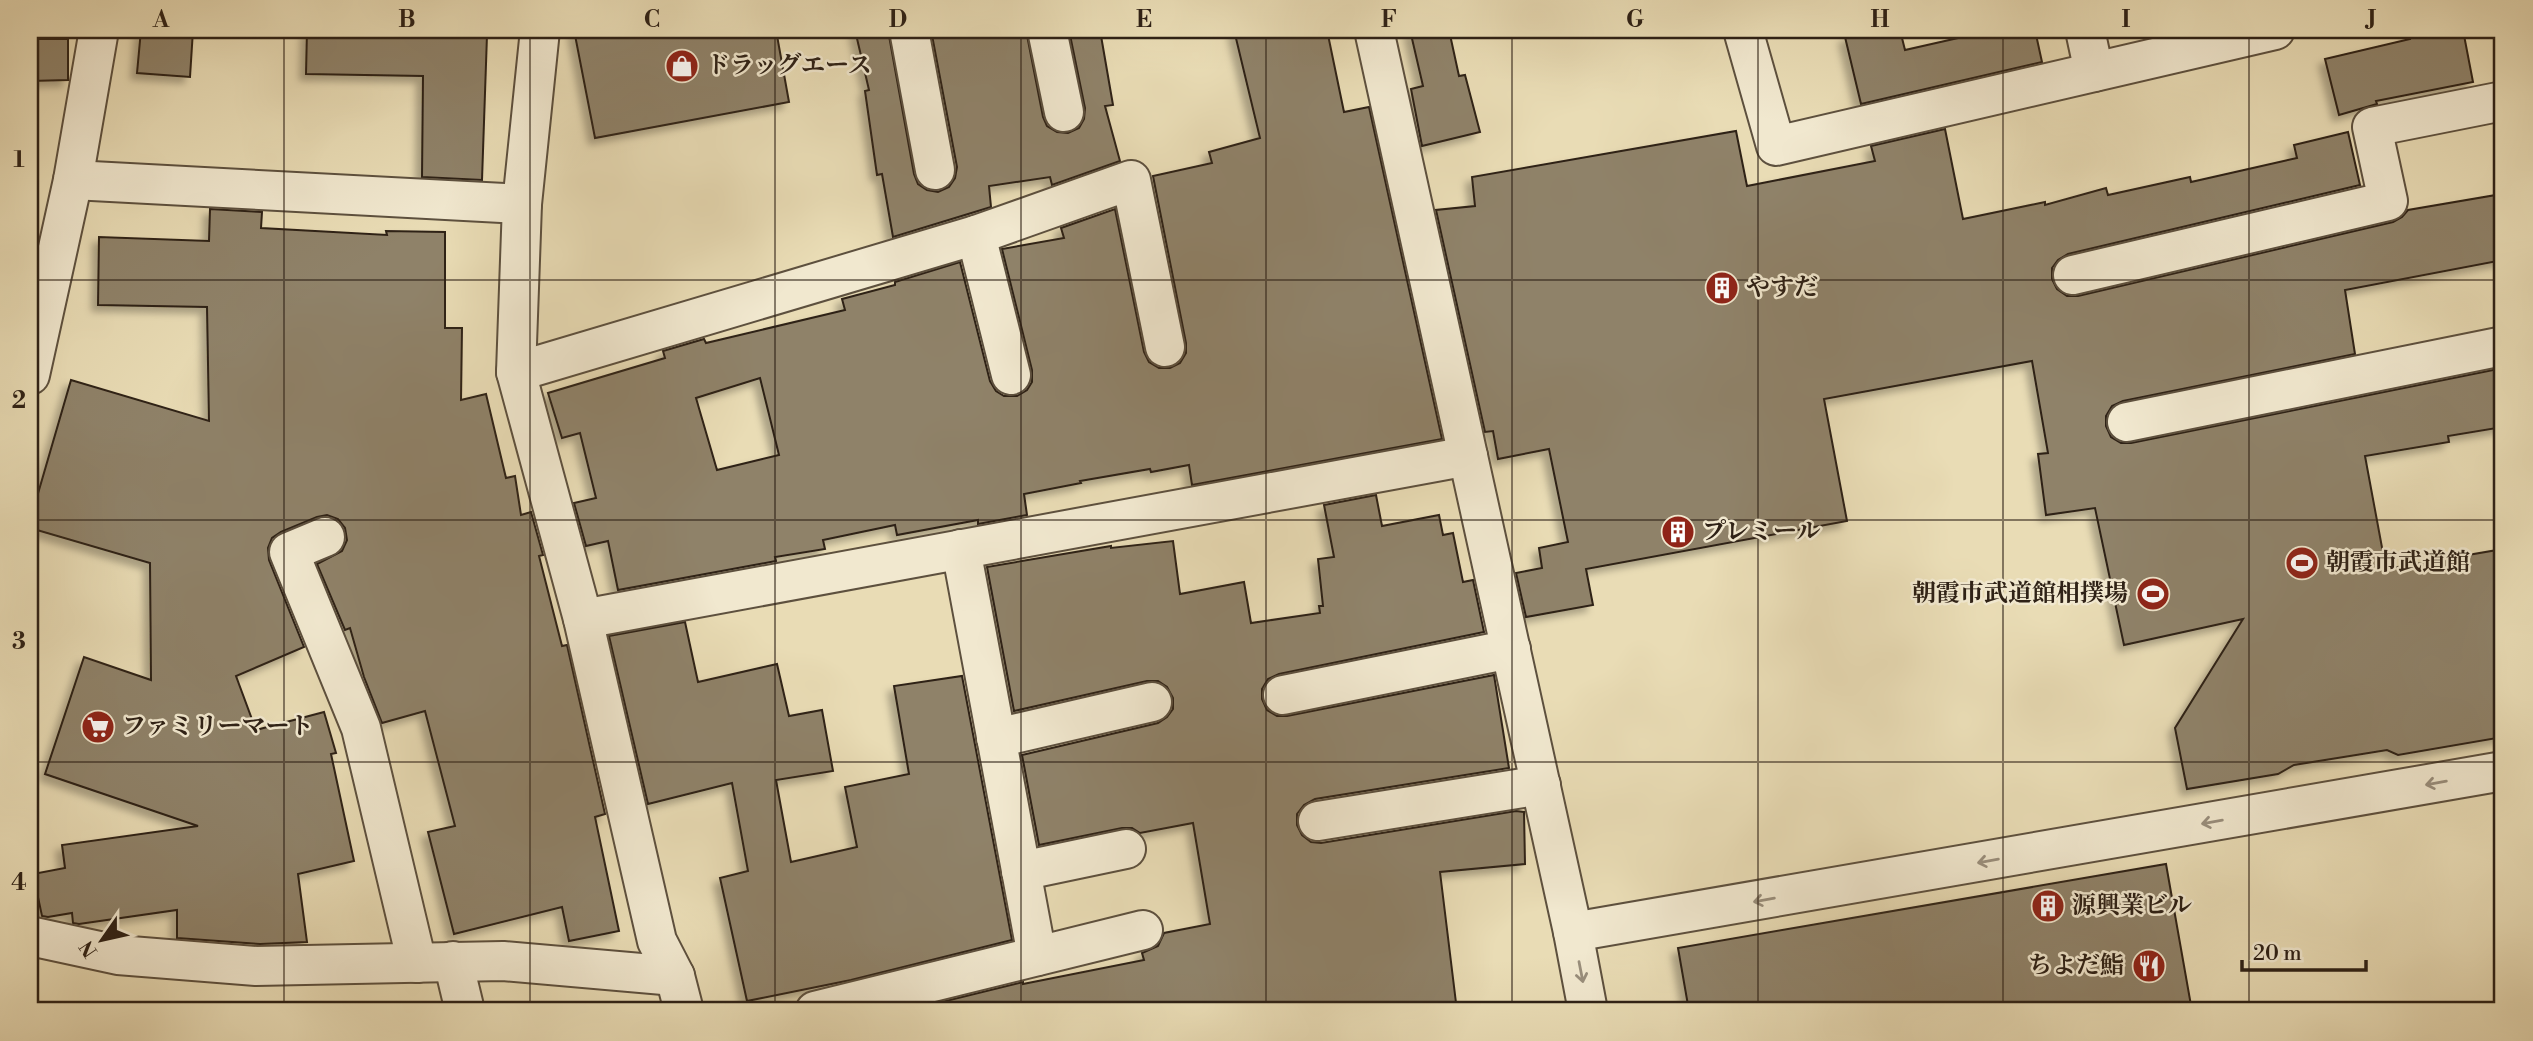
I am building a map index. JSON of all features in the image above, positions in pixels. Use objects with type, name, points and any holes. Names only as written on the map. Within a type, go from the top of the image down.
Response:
[{"type":"street","points":[[30,375],[74,180],[99,30]]},
{"type":"street","points":[[540,30],[522,204],[516,372],[583,620],[657,941],[680,994]]},
{"type":"street","points":[[909,30],[935,170]]},
{"type":"street","points":[[1047,30],[1064,112]]},
{"type":"street","points":[[1374,30],[1541,785],[1588,1011]]},
{"type":"street","points":[[1743,30],[1776,146],[2275,30]]},
{"type":"street","points":[[2085,30],[2094,72]]},
{"type":"street","points":[[2073,275],[2388,201],[2372,127],[2503,101]]},
{"type":"street","points":[[74,180],[522,204]]},
{"type":"street","points":[[516,372],[976,235],[1131,180],[1164,347]]},
{"type":"street","points":[[976,235],[1012,375]]},
{"type":"street","points":[[2127,422],[2503,346]]},
{"type":"street","points":[[583,620],[1468,456]]},
{"type":"street","points":[[325,537],[289,552],[362,728],[435,962],[465,1011]]},
{"type":"street","points":[[961,549],[1037,956]]},
{"type":"street","points":[[1283,695],[1511,649]]},
{"type":"street","points":[[996,738],[1153,702]]},
{"type":"street","points":[[1573,932],[2503,771]]},
{"type":"street","points":[[1318,821],[1541,785]]},
{"type":"street","points":[[1021,872],[1126,849]]},
{"type":"street","points":[[815,1011],[1143,930]]},
{"type":"street","points":[[30,936],[118,955],[256,966],[503,961],[680,994]]},
{"type":"building","points":[[141,30],[193,30],[190,77],[137,73]]},
{"type":"building","points":[[307,30],[418,30],[487,35],[482,180],[422,177],[423,76],[306,74]]},
{"type":"building","name":"ドラッグエース","points":[[574,30],[776,30],[789,102],[595,138]]},
{"type":"building","points":[[855,30],[888,30],[914,174],[918,184],[927,190],[938,192],[949,187],[955,178],[957,167],[931,30],[1026,30],[1043,117],[1047,126],[1057,132],[1068,133],[1079,128],[1084,119],[1085,108],[1070,35],[1100,30],[1113,105],[1105,106],[1120,161],[1052,185],[1050,177],[989,186],[991,207],[893,237],[882,174],[877,175],[865,91],[869,90]]},
{"type":"building","points":[[1234,30],[1327,30],[1344,112],[1369,107],[1442,439],[1192,485],[1189,465],[1080,481],[1081,483],[1024,494],[1027,515],[978,524],[978,520],[897,535],[895,525],[823,540],[825,549],[775,557],[776,561],[618,590],[608,541],[586,546],[574,503],[596,498],[580,433],[562,438],[548,393],[665,358],[663,351],[704,339],[706,343],[845,310],[842,299],[895,285],[895,282],[960,262],[990,381],[996,391],[1004,396],[1017,396],[1027,390],[1032,382],[1032,370],[1002,249],[1064,238],[1061,228],[1115,209],[1144,352],[1149,362],[1159,368],[1170,368],[1180,363],[1186,353],[1186,343],[1153,176],[1212,163],[1209,152],[1260,138]],"holes":[[[760,378],[779,455],[717,470],[696,398]]]},
{"type":"building","points":[[1410,30],[1449,30],[1459,76],[1465,75],[1480,132],[1422,146],[1411,89],[1423,86]]},
{"type":"building","points":[[1854,30],[1900,30],[1905,50],[1967,36],[1965,30],[2035,30],[2042,62],[1861,104],[1845,37],[1855,35]]},
{"type":"building","points":[[2408,30],[2463,30],[2473,82],[2376,101],[2377,104],[2339,115],[2325,59],[2410,39]]},
{"type":"building","points":[[30,39],[68,39],[68,80],[30,81]]},
{"type":"building","points":[[1945,129],[1963,219],[2045,202],[2045,205],[2106,188],[2108,195],[2190,177],[2191,182],[2297,158],[2294,145],[2348,132],[2360,185],[2068,254],[2052,268],[2052,279],[2057,289],[2067,296],[2078,296],[2393,222],[2408,210],[2496,195],[2503,237],[2503,260],[2345,290],[2355,354],[2123,401],[2112,406],[2106,416],[2106,426],[2111,437],[2121,443],[2131,443],[2503,368],[2503,427],[2448,436],[2449,442],[2365,456],[2386,569],[2503,549],[2503,737],[2398,755],[2387,750],[2294,765],[2278,774],[2187,789],[2175,728],[2243,619],[2124,645],[2095,508],[2046,515],[2038,454],[2048,453],[2032,361],[1824,399],[1847,521],[1586,569],[1593,605],[1526,617],[1516,573],[1542,568],[1539,548],[1568,542],[1549,449],[1498,459],[1493,431],[1485,432],[1436,210],[1475,206],[1472,177],[1736,131],[1747,186],[1875,161],[1871,146]]},
{"type":"building","points":[[210,209],[262,212],[261,228],[387,235],[386,231],[445,232],[445,328],[462,328],[461,400],[486,394],[506,478],[515,476],[521,515],[531,512],[543,555],[539,556],[562,646],[567,645],[605,814],[595,817],[619,931],[569,941],[562,907],[454,934],[428,832],[455,826],[425,711],[382,723],[364,677],[350,628],[345,630],[317,564],[342,551],[347,540],[345,528],[338,519],[327,515],[281,532],[272,538],[268,548],[269,560],[304,647],[236,676],[256,730],[324,712],[336,753],[331,754],[354,861],[298,874],[307,942],[260,944],[177,938],[177,910],[79,924],[73,923],[72,913],[42,916],[33,874],[65,868],[62,845],[198,826],[45,774],[84,657],[151,680],[150,563],[30,528],[30,521],[71,380],[209,421],[207,307],[98,305],[99,237],[209,241]]},
{"type":"building","points":[[1376,495],[1382,526],[1439,515],[1443,535],[1453,533],[1463,582],[1473,580],[1484,632],[1279,674],[1268,679],[1262,689],[1262,699],[1267,710],[1277,716],[1287,716],[1494,675],[1509,768],[1315,799],[1304,805],[1297,814],[1297,825],[1302,835],[1311,842],[1321,843],[1516,811],[1524,812],[1525,864],[1440,872],[1457,1011],[1372,1011],[1371,1006],[1329,1011],[905,1011],[1023,982],[1144,960],[1142,953],[1158,946],[1164,933],[1210,924],[1193,823],[1140,833],[1132,828],[1122,828],[1039,845],[1022,755],[1158,723],[1173,709],[1173,698],[1167,687],[1158,681],[1147,681],[1014,711],[987,567],[1111,546],[1173,541],[1180,594],[1244,582],[1251,623],[1320,613],[1319,606],[1323,606],[1318,559],[1334,557],[1324,505]]},
{"type":"building","points":[[685,622],[698,682],[777,664],[789,716],[822,710],[833,771],[776,780],[791,862],[857,847],[845,787],[909,774],[894,686],[962,676],[1012,940],[851,980],[747,1001],[720,878],[748,871],[732,783],[648,804],[609,636]]},
{"type":"building","name":"源興業ビル","points":[[2166,864],[2192,1011],[1689,1011],[1678,948]]},
{"type":"place","name":"ドラッグエース","points":[[682,66]]},
{"type":"place","name":"やすだ","points":[[1722,288]]},
{"type":"place","name":"プレミール","points":[[1678,532]]},
{"type":"place","name":"朝霞市武道館","points":[[2302,563]]},
{"type":"place","name":"朝霞市武道館相撲場","points":[[2153,594]]},
{"type":"place","name":"ファミリーマート","points":[[98,727]]},
{"type":"place","name":"源興業ビル","points":[[2048,906]]},
{"type":"place","name":"ちよだ鮨","points":[[2149,966]]}]
